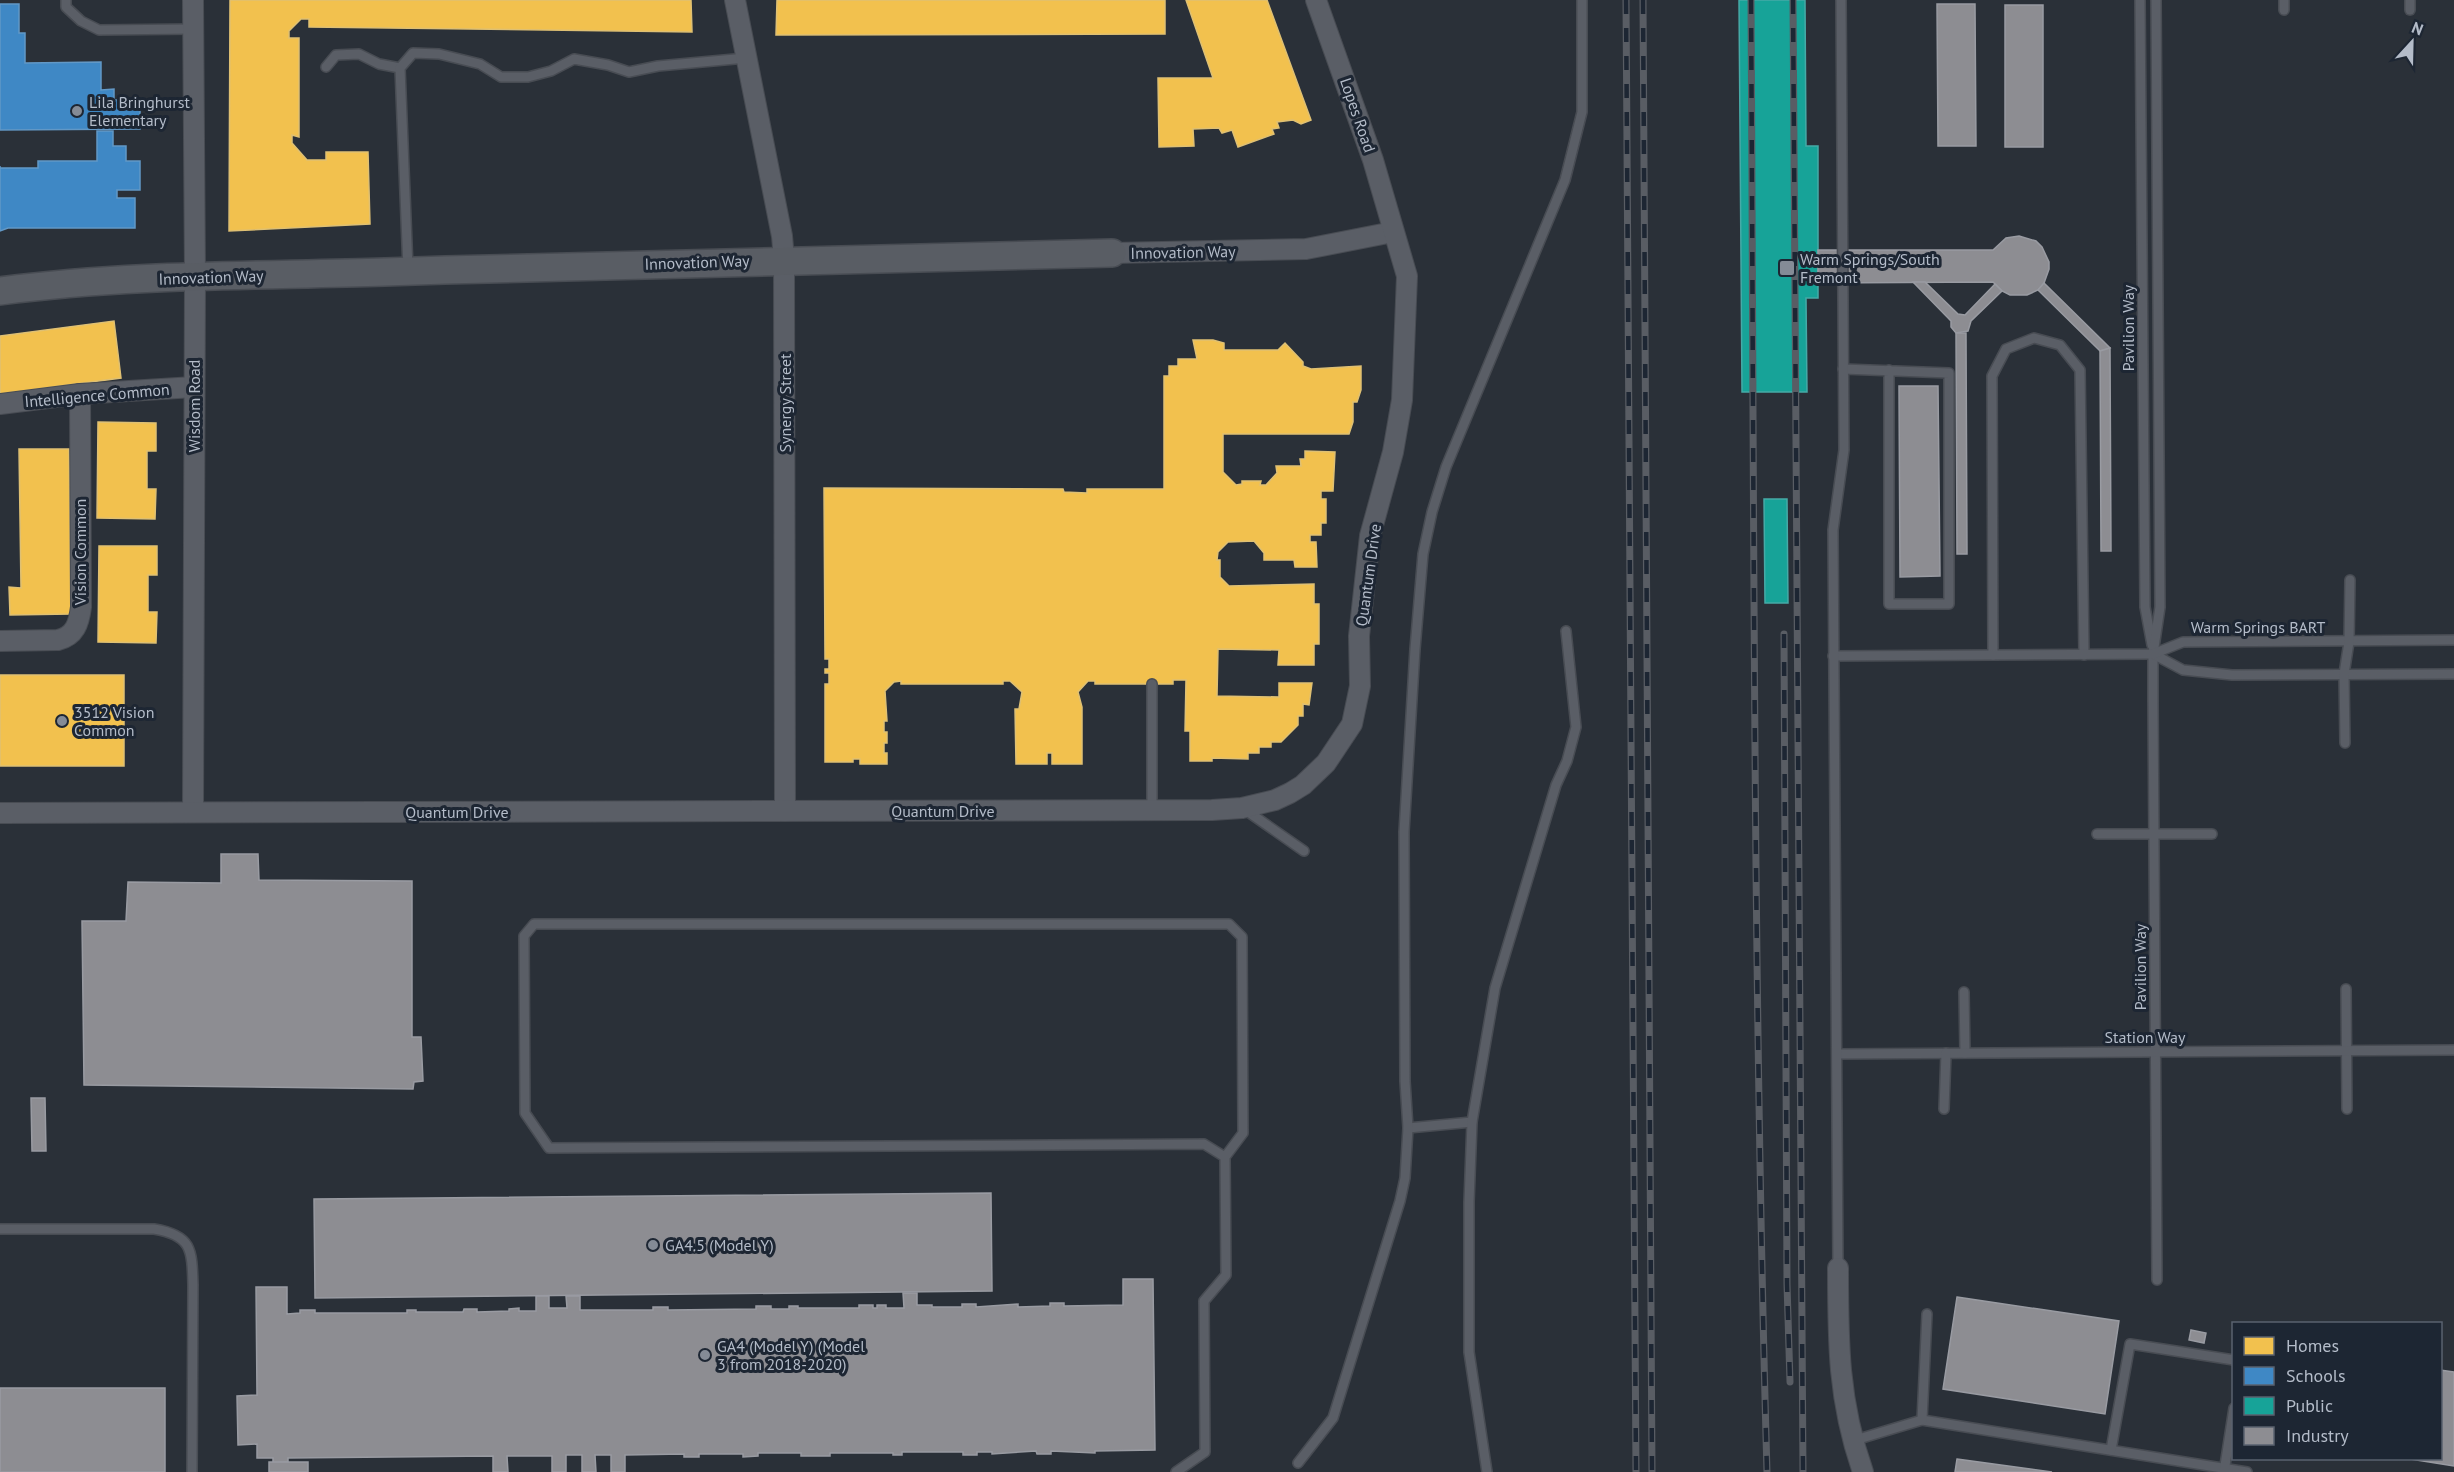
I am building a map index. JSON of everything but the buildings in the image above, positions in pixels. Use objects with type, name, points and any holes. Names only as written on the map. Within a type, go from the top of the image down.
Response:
[{"type":"street","name":"Wisdom Road","points":[[193,0],[195,277],[193,812]]},
{"type":"street","name":"Synergy Street","points":[[735,0],[782,236],[784,259],[785,811]]},
{"type":"street","name":"Lopes Road","points":[[1316,0],[1373,160],[1393,232]]},
{"type":"street","name":"Innovation Way","points":[[0,291],[71,282],[195,277],[784,259],[1306,249],[1393,232]]},
{"type":"street","name":"Quantum Drive","points":[[0,813],[1152,810],[1242,808],[1275,800],[1303,785],[1326,763],[1352,724],[1360,686],[1359,636],[1370,536],[1393,452],[1402,400],[1407,276],[1393,232]]},
{"type":"street","name":"Intelligence Common","points":[[0,405],[80,394],[194,387]]},
{"type":"street","name":"Vision Common","points":[[0,641],[58,640],[66,638],[78,625],[81,607],[80,394]]},
{"type":"street","points":[[1838,1268],[1839,1370],[1852,1441],[1863,1472]]},
{"type":"lane","points":[[66,0],[66,7],[81,21],[99,30],[193,29]]},
{"type":"lane","points":[[1298,1463],[1333,1418],[1400,1201],[1405,1178],[1408,1128],[1405,1081],[1404,832],[1423,554],[1432,512],[1446,467],[1565,180],[1582,112],[1582,0]]},
{"type":"lane","points":[[1838,1268],[1833,530],[1843,461],[1841,0]]},
{"type":"lane","name":"Pavilion Way","points":[[2140,0],[2145,607],[2153,654]]},
{"type":"lane","name":"Pavilion Way","points":[[2156,0],[2160,607],[2153,654],[2157,1280]]},
{"type":"lane","points":[[408,271],[400,68],[413,53],[439,54],[480,64],[501,77],[528,77],[551,70],[574,59],[629,72],[678,63],[746,58]]},
{"type":"lane","points":[[326,67],[336,55],[360,54],[379,64],[400,68]]},
{"type":"lane","points":[[1993,655],[1992,376],[2006,349],[2034,338],[2060,345],[2080,370],[2084,655]]},
{"type":"lane","points":[[1844,369],[1889,370],[1949,373],[1949,604],[1889,604],[1889,370]]},
{"type":"lane","points":[[2344,743],[2344,674],[2349,642],[2350,580]]},
{"type":"lane","points":[[1487,1472],[1469,1352],[1469,1202],[1473,1122],[1495,988],[1553,796],[1567,761],[1575,727],[1566,631]]},
{"type":"lane","name":"Warm Springs BART","points":[[2153,654],[2183,642],[2454,640]]},
{"type":"lane","points":[[1833,656],[2153,654],[2183,670],[2222,674],[2454,674]]},
{"type":"lane","points":[[1152,684],[1152,810]]},
{"type":"lane","points":[[1242,808],[1304,851]]},
{"type":"lane","points":[[2097,834],[2212,834]]},
{"type":"lane","points":[[1176,1472],[1205,1452],[1204,1300],[1226,1275],[1225,1157],[1243,1133],[1242,937],[1229,924],[534,924],[524,936],[525,1113],[549,1148],[1204,1144],[1225,1157]]},
{"type":"lane","points":[[2346,989],[2347,1109]]},
{"type":"lane","points":[[1964,992],[1965,1053]]},
{"type":"lane","name":"Station Way","points":[[1837,1054],[2454,1050]]},
{"type":"lane","points":[[1944,1109],[1946,1053]]},
{"type":"lane","points":[[1408,1128],[1473,1122]]},
{"type":"lane","points":[[0,1229],[154,1229],[171,1232],[188,1245],[193,1285],[192,1472]]},
{"type":"lane","points":[[1922,1420],[1927,1314]]},
{"type":"lane","points":[[2111,1450],[2130,1344],[2232,1360]]},
{"type":"lane","points":[[1852,1441],[1922,1420],[2247,1472]]},
{"type":"lane","points":[[2224,1470],[2232,1420]]},
{"type":"railway","points":[[1626,0],[1636,1472]]},
{"type":"railway","points":[[1643,0],[1652,1472]]},
{"type":"railway","points":[[1751,0],[1757,920],[1767,1472]]},
{"type":"railway","points":[[1793,0],[1803,1472]]},
{"type":"railway","points":[[1784,634],[1787,1284],[1790,1382]]},
{"type":"place","name":"Lila Bringhurst Elementary","points":[[77,111]]},
{"type":"place","name":"Warm Springs/South Fremont","points":[[1787,268]]},
{"type":"place","name":"3512 Vision Common","points":[[62,721]]},
{"type":"place","name":"GA4.5 (Model Y)","points":[[653,1245]]},
{"type":"place","name":"GA4 (Model Y) (Model 3 from 2018-2020)","points":[[705,1355]]}]
